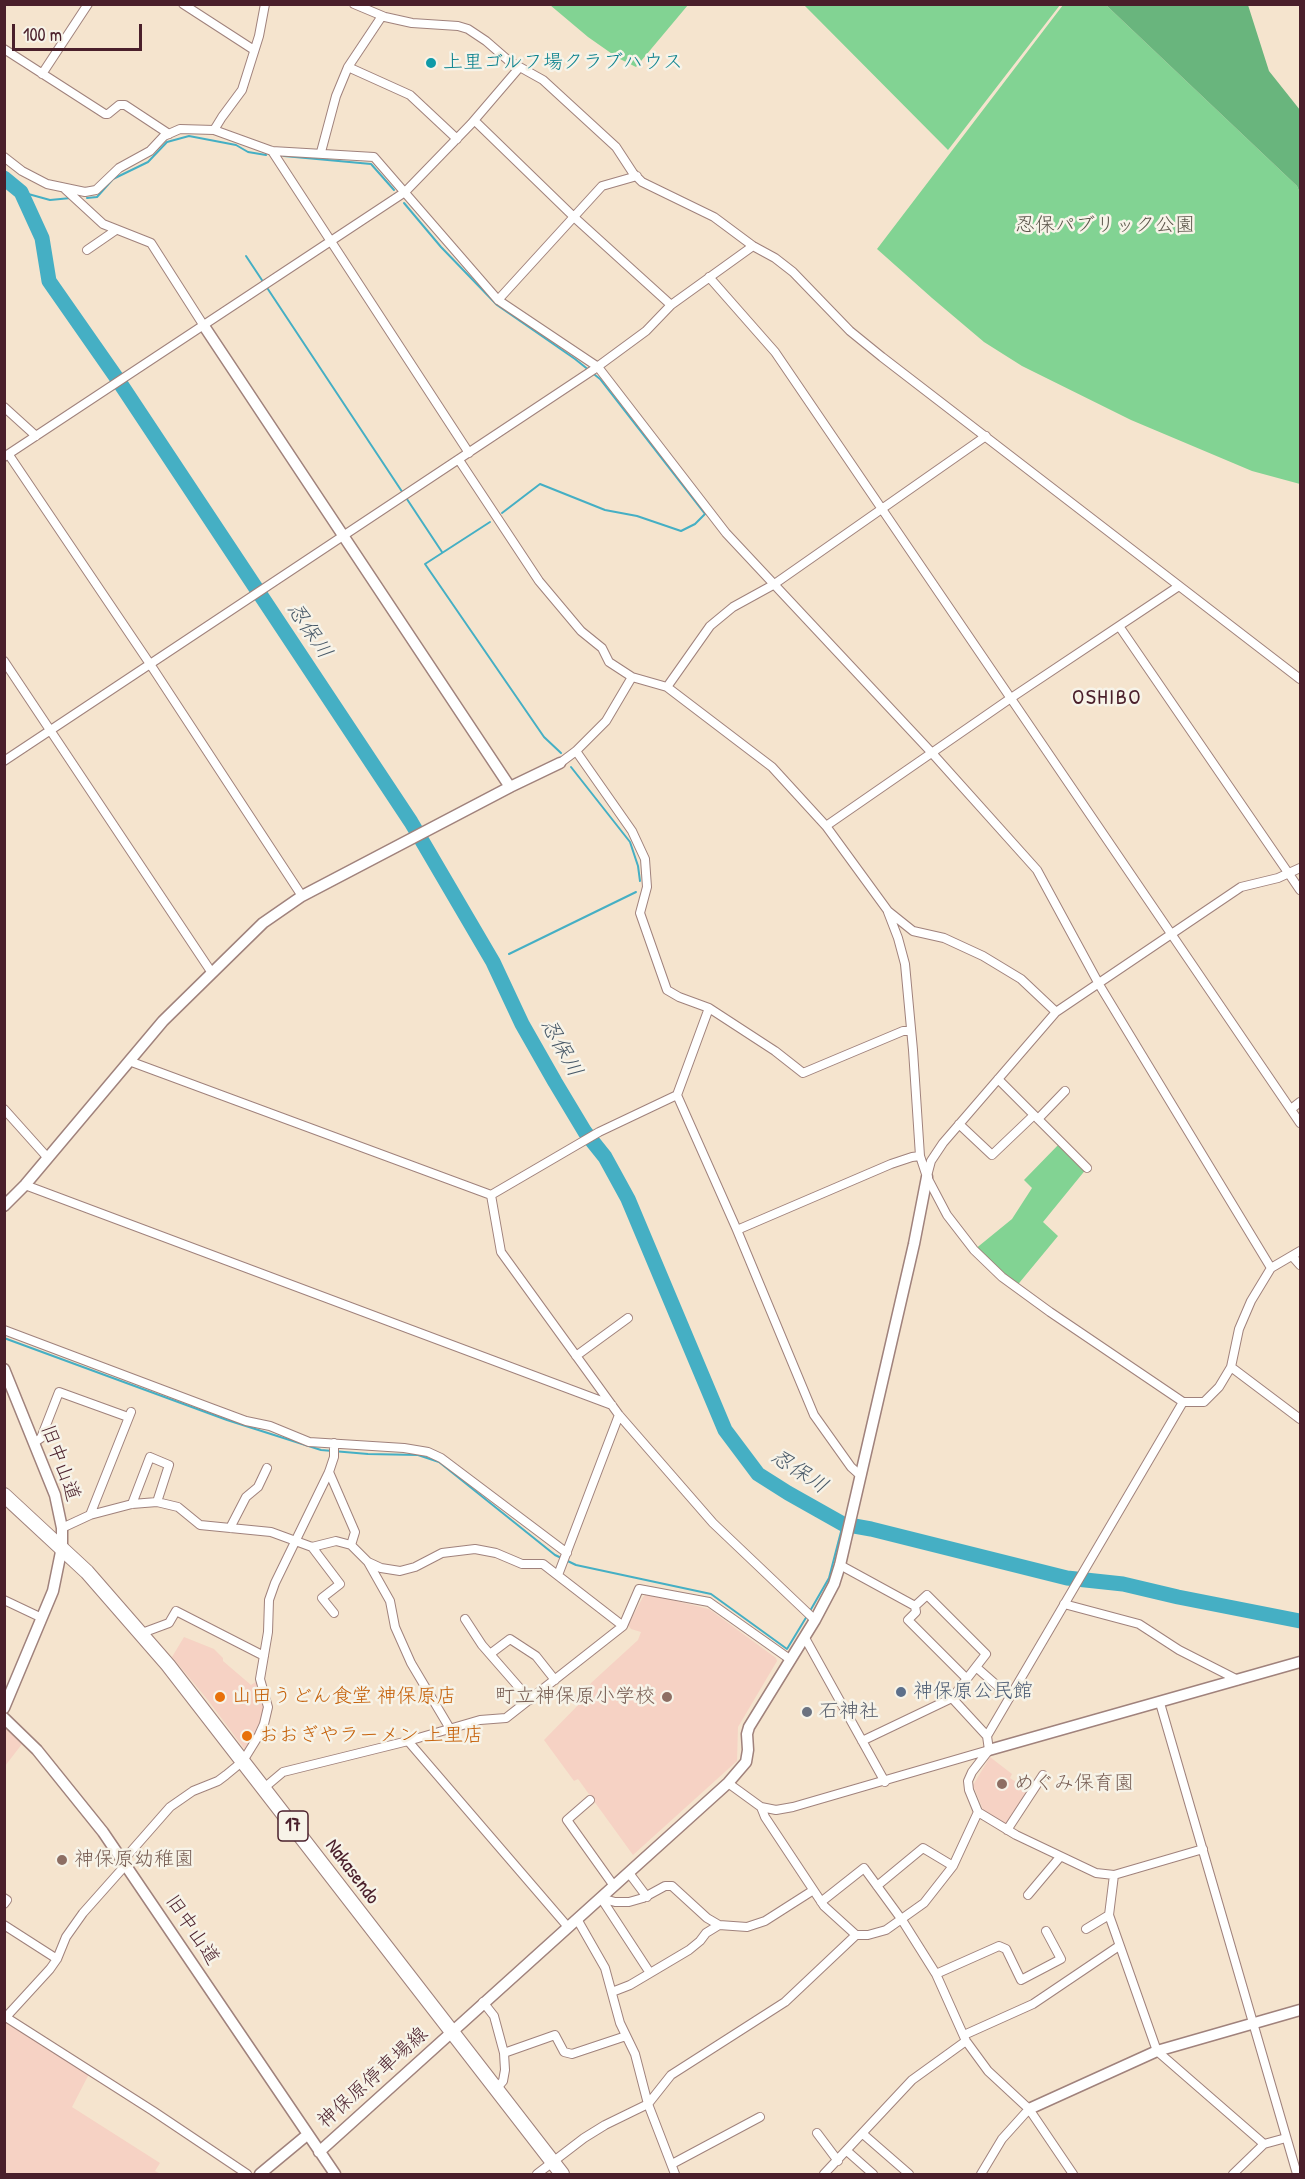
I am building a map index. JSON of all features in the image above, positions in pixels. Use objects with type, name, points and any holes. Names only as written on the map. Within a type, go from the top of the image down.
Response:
[{"type":"highway","name":"Nakasendo","points":[[4,1495],[62,1547],[142,1633],[562,2175]]},
{"type":"street","points":[[42,74],[88,4]]},
{"type":"street","points":[[183,4],[254,50]]},
{"type":"street","points":[[214,130],[242,90],[265,4]]},
{"type":"street","points":[[354,4],[382,16],[412,23],[468,28],[519,68],[543,80],[616,147],[642,182],[714,217],[753,246],[775,258],[793,272],[850,331],[1300,679]]},
{"type":"street","points":[[321,152],[336,96],[348,67],[382,16]]},
{"type":"street","points":[[4,49],[105,114],[119,105],[125,105],[169,134]]},
{"type":"street","points":[[348,67],[410,95],[457,140]]},
{"type":"street","points":[[302,896],[150,664],[7,456],[405,192],[457,140],[519,68]]},
{"type":"street","points":[[475,120],[575,218],[671,305]]},
{"type":"street","points":[[4,156],[22,171],[47,184],[85,192],[96,190],[118,168],[150,151],[164,136],[180,129],[214,130],[272,151],[321,152],[374,157],[498,300],[598,367],[726,533],[932,753],[1037,870],[1099,982],[1271,1268]]},
{"type":"street","points":[[272,151],[469,453]]},
{"type":"street","points":[[498,300],[602,186],[637,176]]},
{"type":"street","points":[[65,189],[103,224],[151,243],[510,787]]},
{"type":"street","points":[[87,250],[116,230]]},
{"type":"street","points":[[4,761],[598,367],[646,331],[671,305],[753,246]]},
{"type":"street","points":[[709,277],[775,352],[1300,1123]]},
{"type":"street","points":[[4,407],[36,436]]},
{"type":"street","points":[[667,687],[710,626],[733,607],[773,585],[986,436]]},
{"type":"street","points":[[459,460],[539,581],[581,631],[602,648],[609,662],[632,677],[667,687],[772,767],[826,826],[888,911],[913,931],[944,938],[983,956],[1021,979],[1056,1012]]},
{"type":"street","points":[[826,826],[1011,698],[1179,586]]},
{"type":"street","points":[[1119,626],[1300,890]]},
{"type":"street","points":[[4,661],[212,973]]},
{"type":"street","points":[[4,1206],[25,1185],[162,1021],[263,923],[302,896],[560,763],[576,751],[606,721],[632,677]]},
{"type":"street","points":[[576,751],[632,831],[645,859],[647,887],[640,913],[667,990],[709,1008],[775,1051],[803,1073],[903,1031],[911,1031]]},
{"type":"street","points":[[927,1177],[934,1156],[959,1124],[1056,1012],[1241,887],[1300,868]]},
{"type":"street","points":[[888,911],[905,964],[920,1156],[927,1177],[947,1215],[962,1237],[1002,1277],[1183,1402],[1204,1402],[1220,1387],[1231,1367],[1239,1329],[1251,1301],[1271,1268],[1300,1251]]},
{"type":"street","points":[[709,1008],[677,1095],[737,1230],[814,1415],[851,1467],[861,1476]]},
{"type":"street","points":[[129,1061],[491,1195]]},
{"type":"street","points":[[998,1079],[1087,1168]]},
{"type":"street","points":[[959,1124],[992,1155],[1065,1091]]},
{"type":"street","points":[[491,1195],[599,1132],[677,1095]]},
{"type":"street","points":[[1291,1109],[1300,1102]]},
{"type":"street","points":[[4,1108],[47,1157]]},
{"type":"street","points":[[737,1230],[891,1164],[920,1156]]},
{"type":"street","name":"神保原停車場線","points":[[319,2152],[728,1783],[746,1762],[749,1726],[815,1620],[834,1584],[840,1565],[915,1244],[927,1177]]},
{"type":"street","points":[[25,1185],[612,1405]]},
{"type":"street","points":[[491,1195],[501,1252],[619,1415],[713,1523],[815,1620]]},
{"type":"street","points":[[1292,1256],[1300,1265]]},
{"type":"street","points":[[576,1356],[628,1318]]},
{"type":"street","points":[[4,1330],[246,1421],[270,1426],[309,1443],[404,1448],[428,1452],[441,1458],[567,1553]]},
{"type":"street","points":[[1231,1367],[1300,1419]]},
{"type":"street","name":"旧中山道","points":[[4,1708],[57,1577],[62,1547],[58,1504],[35,1442],[5,1373]]},
{"type":"street","points":[[35,1442],[41,1438],[59,1392],[129,1414],[90,1515]]},
{"type":"street","points":[[1183,1402],[1084,1567],[987,1736],[988,1750],[972,1772],[969,1790],[978,1812],[1007,1830],[1096,1873],[1114,1875],[1203,1849]]},
{"type":"street","points":[[558,1575],[619,1415]]},
{"type":"street","points":[[247,2175],[5,2016],[57,1959],[66,1937],[123,1868],[127,1856],[170,1807],[193,1791],[218,1781],[243,1761],[264,1724],[268,1707],[260,1679],[268,1632],[269,1600],[329,1472],[334,1457],[334,1443]]},
{"type":"street","points":[[132,1504],[150,1457],[169,1465],[157,1502]]},
{"type":"street","points":[[230,1528],[246,1497],[258,1487],[267,1468]]},
{"type":"street","points":[[329,1472],[355,1532],[351,1545]]},
{"type":"street","points":[[62,1528],[90,1515],[132,1504],[157,1502],[178,1507],[200,1525],[271,1532],[312,1547],[340,1584],[322,1598],[333,1613]]},
{"type":"street","points":[[312,1547],[336,1541],[351,1545],[368,1562],[390,1601],[395,1627],[411,1663],[449,1727]]},
{"type":"street","points":[[368,1562],[381,1568],[400,1571],[415,1567],[442,1553],[475,1549],[496,1553],[522,1564],[543,1564],[623,1626]]},
{"type":"street","points":[[840,1565],[915,1606]]},
{"type":"street","points":[[264,1788],[283,1772],[408,1741],[449,1727],[480,1720],[506,1718],[623,1626],[639,1588],[709,1602],[791,1660]]},
{"type":"street","points":[[862,1741],[952,1698],[986,1654],[927,1595],[915,1606]]},
{"type":"street","points":[[4,1600],[42,1618]]},
{"type":"street","points":[[1064,1604],[1139,1624],[1179,1650],[1238,1680]]},
{"type":"street","points":[[915,1606],[916,1612],[908,1620],[967,1679]]},
{"type":"street","points":[[142,1633],[169,1623],[176,1611],[264,1656]]},
{"type":"street","points":[[465,1619],[490,1654],[530,1700]]},
{"type":"street","points":[[804,1638],[885,1782]]},
{"type":"street","points":[[490,1654],[510,1639],[536,1656],[555,1680]]},
{"type":"street","points":[[728,1783],[761,1807],[776,1810],[793,1807],[1300,1662]]},
{"type":"street","points":[[976,1667],[1010,1696]]},
{"type":"street","points":[[952,1698],[987,1736]]},
{"type":"street","points":[[1160,1703],[1297,2175]]},
{"type":"street","name":"旧中山道","points":[[4,1718],[38,1750],[125,1862],[335,2175]]},
{"type":"street","points":[[408,1741],[568,1927]]},
{"type":"street","points":[[1007,1830],[1043,1776]]},
{"type":"street","points":[[590,1800],[567,1820],[614,1886]]},
{"type":"street","points":[[761,1807],[812,1892],[832,1916],[856,1935],[868,1935],[886,1930],[924,1902],[953,1866],[978,1812]]},
{"type":"street","points":[[877,1886],[923,1848],[953,1866]]},
{"type":"street","points":[[1028,1895],[1060,1857]]},
{"type":"street","points":[[821,1902],[864,1868],[902,1920],[936,1974],[965,2038],[988,2072],[1029,2109],[1073,2175]]},
{"type":"street","points":[[629,1872],[647,1897]]},
{"type":"street","points":[[1114,1875],[1109,1915],[1157,2051],[1264,2144]]},
{"type":"street","points":[[601,1898],[615,1902],[629,1902],[647,1897],[665,1886],[672,1886],[707,1918],[719,1924],[747,1928],[757,1925],[812,1892]]},
{"type":"street","points":[[4,1898],[7,1900],[4,1904]]},
{"type":"street","points":[[601,1898],[650,1973]]},
{"type":"street","points":[[1086,1929],[1109,1915]]},
{"type":"street","points":[[577,1919],[594,1945],[605,1968],[626,2036],[635,2054],[648,2104],[675,2175]]},
{"type":"street","points":[[612,1992],[630,1985],[689,1950],[719,1924]]},
{"type":"street","points":[[4,1925],[57,1959]]},
{"type":"street","points":[[936,1974],[999,1946],[1006,1949],[1021,1980],[1061,1959],[1046,1931]]},
{"type":"street","points":[[537,2175],[606,2124],[648,2104],[671,2075],[785,2002],[856,1935]]},
{"type":"street","points":[[824,2175],[912,2080],[965,2038],[1033,2004],[1119,1946]]},
{"type":"street","points":[[483,2002],[494,2016],[504,2053],[503,2081],[496,2089]]},
{"type":"street","points":[[981,2175],[1002,2139],[1029,2109],[1157,2051],[1300,2010]]},
{"type":"street","points":[[504,2053],[555,2035],[564,2052],[572,2054],[626,2036]]},
{"type":"street","points":[[672,2164],[760,2117]]},
{"type":"street","points":[[817,2133],[838,2161]]},
{"type":"street","points":[[863,2134],[909,2175]]},
{"type":"street","name":"神保原停車場線","points":[[260,2175],[307,2135]]},
{"type":"street","points":[[1233,2175],[1264,2144],[1286,2138]]},
{"type":"street","points":[[847,2151],[873,2175]]},
{"type":"shaded area","points":[[647,1594],[709,1609],[777,1661],[738,1727],[737,1761],[633,1855],[578,1779],[574,1781],[544,1740],[583,1700],[591,1683],[638,1640],[641,1632],[631,1629],[628,1625],[643,1597]]},
{"type":"shaded area","points":[[184,1637],[214,1649],[223,1661],[251,1685],[257,1681],[265,1706],[262,1723],[246,1751],[172,1657]]},
{"type":"shaded area","points":[[5,1728],[22,1744],[5,1766]]},
{"type":"shaded area","points":[[990,1757],[1012,1774],[1010,1778],[1028,1790],[1006,1827],[984,1812],[973,1785]]},
{"type":"shaded area","points":[[4,2020],[89,2074],[72,2107],[160,2163],[155,2171],[161,2174],[5,2174]]},
{"type":"green space","points":[[550,5],[688,5],[636,67],[618,58],[588,37]]},
{"type":"green space","points":[[804,5],[1060,5],[948,150]]},
{"type":"green space","name":"忍保パブリック公園","points":[[1063,5],[1106,5],[1297,186],[1300,193],[1300,484],[1252,471],[1131,420],[1022,366],[984,342],[877,249]]},
{"type":"green space","points":[[1106,5],[1248,5],[1269,71],[1300,110],[1300,193],[1297,186]]},
{"type":"green space","points":[[1061,1142],[1087,1168],[1043,1222],[1058,1236],[1015,1288],[974,1250],[1012,1219],[1032,1188],[1024,1180]]},
{"type":"waterway","points":[[87,198],[97,197],[113,179],[148,162],[167,142],[189,136],[236,145],[248,152],[266,155]]},
{"type":"waterway","points":[[284,156],[371,164],[394,190]]},
{"type":"waterway","name":"忍保川","points":[[4,178],[21,192],[42,238],[49,281],[116,377],[411,822],[493,962],[522,1024],[555,1082],[585,1132],[605,1157],[628,1199],[725,1430],[758,1474],[843,1524],[1067,1578],[1123,1584],[1300,1621]]},
{"type":"waterway","points":[[21,192],[50,200],[71,198]]},
{"type":"waterway","points":[[404,203],[441,247],[497,305],[600,379],[705,514],[695,524],[681,531],[637,516],[605,510],[540,484],[502,513]]},
{"type":"waterway","points":[[246,256],[442,552]]},
{"type":"waterway","points":[[490,522],[425,564],[544,737],[561,753]]},
{"type":"waterway","points":[[571,767],[630,842],[640,881]]},
{"type":"waterway","points":[[509,954],[636,892]]},
{"type":"waterway","points":[[4,1338],[227,1420],[321,1450],[418,1455],[439,1462],[555,1555],[576,1565],[711,1594],[787,1649],[807,1616]]},
{"type":"waterway","points":[[810,1611],[829,1578],[843,1524]]},
{"type":"place","name":"上里ゴルフ場クラブハウス","points":[[431,63]]},
{"type":"place","name":"神保原公民館","points":[[901,1692]]},
{"type":"place","name":"山田うどん食堂 神保原店","points":[[220,1697]]},
{"type":"place","name":"町立神保原小学校","points":[[667,1697]]},
{"type":"place","name":"石神社","points":[[807,1712]]},
{"type":"place","name":"おおぎやラーメン 上里店","points":[[247,1736]]},
{"type":"place","name":"めぐみ保育園","points":[[1002,1784]]},
{"type":"place","name":"神保原幼稚園","points":[[62,1860]]},
{"type":"district","name":"OSHIBO","points":[[1107,698]]}]
